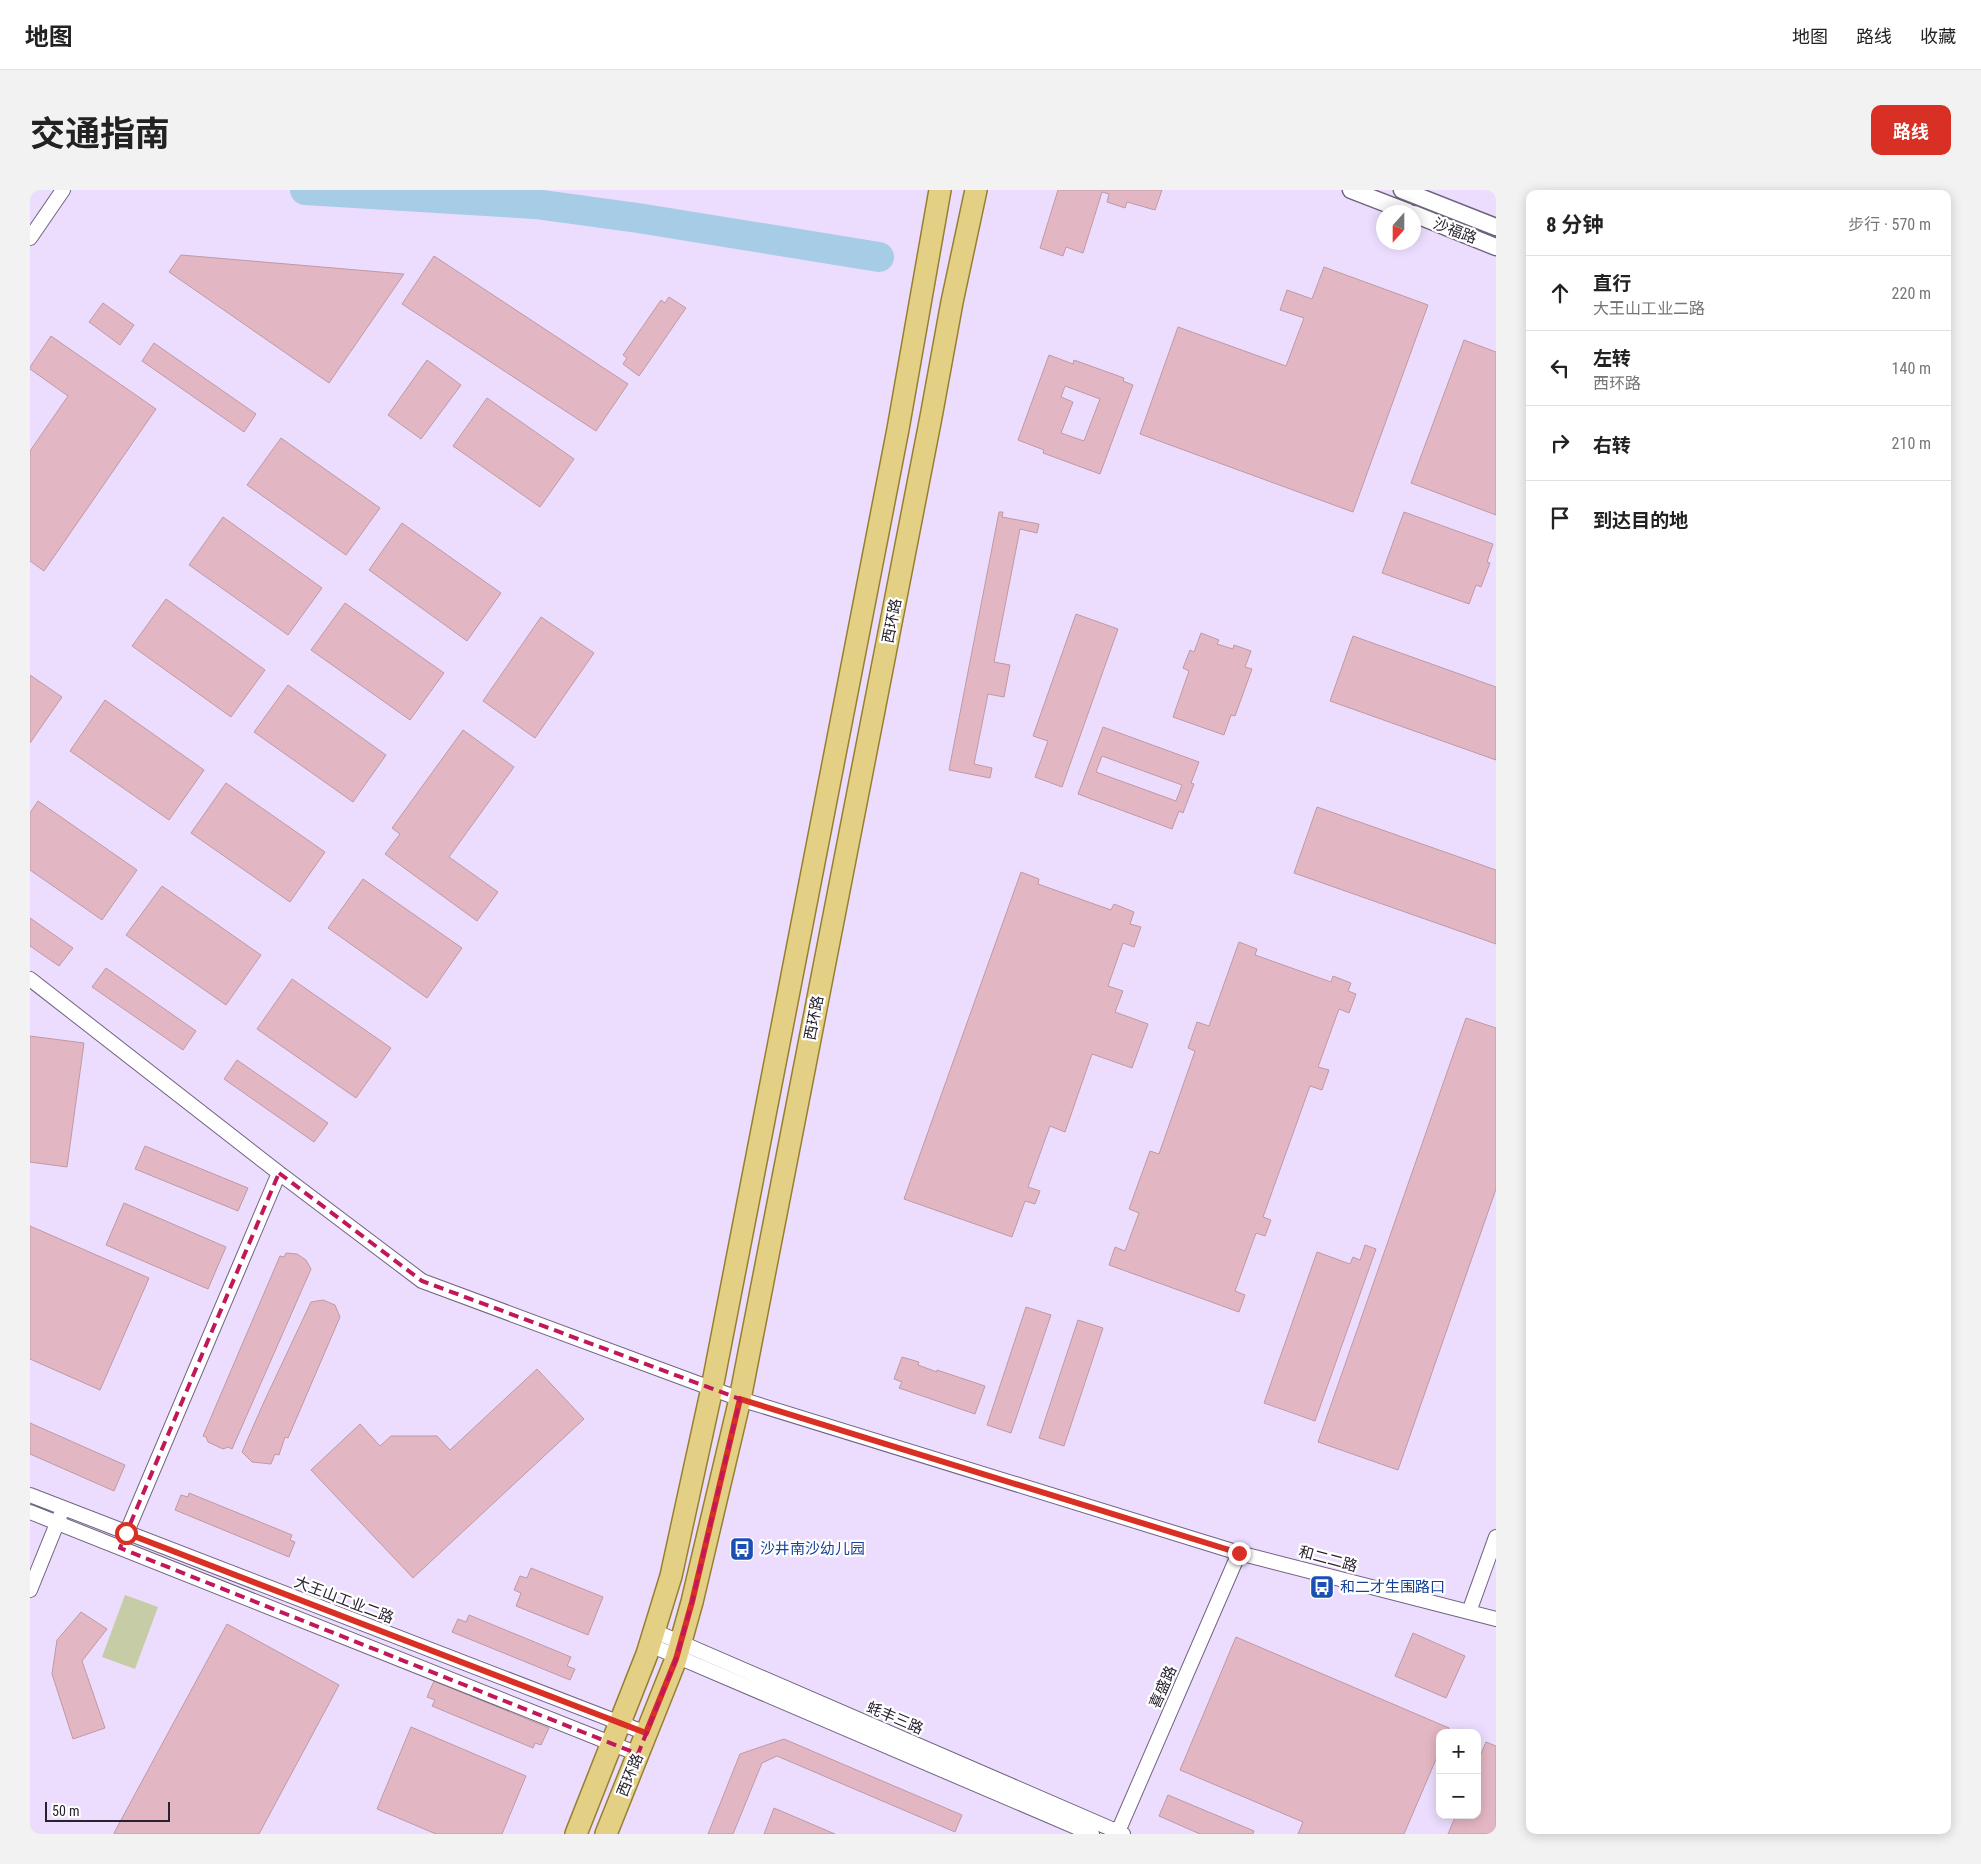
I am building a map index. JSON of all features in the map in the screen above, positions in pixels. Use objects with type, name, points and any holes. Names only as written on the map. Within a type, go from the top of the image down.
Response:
[{"type":"main road","name":"西环路","points":[[576,1834],[652,1638],[671,1576],[712,1388],[896,439],[940,190]]},
{"type":"main road","name":"西环路","points":[[606,1834],[678,1650],[692,1602],[740,1399],[924,456],[952,302],[976,190]]},
{"type":"street","points":[[1351,190],[1390,205]]},
{"type":"street","name":"沙福路","points":[[1402,190],[1496,227]]},
{"type":"street","points":[[30,238],[59,196]]},
{"type":"street","name":"沙福路","points":[[1421,217],[1496,247]]},
{"type":"street","name":"和二二路","points":[[30,979],[279,1173],[422,1281],[740,1399],[1239,1553],[1496,1619]]},
{"type":"street","points":[[120,1548],[279,1173]]},
{"type":"street","name":"大王山工业二路","points":[[30,1496],[646,1733]]},
{"type":"street","points":[[30,1590],[63,1508]]},
{"type":"street","points":[[30,1512],[638,1754]]},
{"type":"street","points":[[1469,1612],[1496,1537]]},
{"type":"street","name":"喜盛路","points":[[1119,1833],[1239,1553]]},
{"type":"street","name":"蚝丰三路","points":[[652,1638],[1092,1834]]},
{"type":"street","name":"蚝丰三路","points":[[678,1650],[1119,1833]]},
{"type":"highlighted area","points":[[279,1173],[422,1281],[740,1399],[692,1602],[676,1659],[638,1754],[120,1548]]},
{"type":"green space","points":[[125,1595],[158,1607],[135,1669],[102,1657]]},
{"type":"building","points":[[1058,190],[1162,190],[1155,210],[1127,202],[1125,208],[1107,202],[1109,194],[1102,192],[1083,253],[1066,247],[1063,256],[1040,248]]},
{"type":"building","points":[[181,255],[404,274],[329,383],[169,272]]},
{"type":"building","points":[[434,256],[628,384],[596,431],[402,304]]},
{"type":"building","points":[[1324,267],[1428,305],[1353,512],[1140,434],[1178,327],[1286,366],[1304,318],[1280,310],[1287,290],[1312,299]]},
{"type":"building","points":[[669,297],[686,308],[639,376],[623,364],[627,358],[623,355],[661,300],[665,303]]},
{"type":"building","points":[[103,303],[134,325],[120,345],[89,322]]},
{"type":"building","points":[[51,336],[156,409],[44,571],[30,561],[30,451],[68,396],[30,369],[30,367]]},
{"type":"building","points":[[1464,340],[1496,352],[1496,515],[1411,483]]},
{"type":"building","points":[[154,343],[256,414],[244,432],[142,361]]},
{"type":"building","points":[[1049,355],[1073,364],[1074,360],[1124,378],[1123,381],[1133,385],[1100,474],[1043,453],[1044,450],[1018,440]],"holes":[[[1065,386],[1100,399],[1084,441],[1061,433],[1073,402],[1061,397]]]},
{"type":"building","points":[[427,360],[461,385],[421,439],[388,415]]},
{"type":"building","points":[[487,398],[574,459],[540,507],[453,446]]},
{"type":"building","points":[[281,438],[380,508],[346,555],[247,485]]},
{"type":"building","points":[[999,512],[1003,512],[1002,517],[1039,524],[1037,533],[1020,529],[994,662],[1010,665],[1004,697],[988,694],[974,764],[992,768],[990,778],[949,770]]},
{"type":"building","points":[[1404,512],[1493,544],[1487,562],[1490,563],[1481,587],[1476,585],[1469,604],[1382,573]]},
{"type":"building","points":[[223,517],[322,588],[288,635],[189,565]]},
{"type":"building","points":[[402,523],[501,593],[467,641],[369,570]]},
{"type":"building","points":[[166,599],[265,670],[231,717],[132,646]]},
{"type":"building","points":[[345,603],[444,673],[410,720],[311,650]]},
{"type":"building","points":[[1076,614],[1118,629],[1062,787],[1035,777],[1048,741],[1033,736]]},
{"type":"building","points":[[541,617],[594,653],[535,738],[483,701]]},
{"type":"building","points":[[1201,633],[1219,640],[1217,644],[1233,649],[1234,645],[1251,651],[1245,667],[1252,669],[1235,716],[1231,715],[1224,735],[1173,717],[1189,671],[1183,668],[1190,650],[1194,652]]},
{"type":"building","points":[[1353,636],[1496,687],[1496,760],[1330,701]]},
{"type":"building","points":[[30,675],[62,697],[30,743]]},
{"type":"building","points":[[288,685],[386,755],[353,802],[254,732]]},
{"type":"building","points":[[105,700],[204,770],[169,820],[70,751]]},
{"type":"building","points":[[1103,727],[1199,762],[1191,783],[1194,784],[1183,813],[1179,811],[1172,829],[1078,794]],"holes":[[[1102,756],[1182,785],[1176,801],[1096,772]]]},
{"type":"building","points":[[463,730],[514,767],[449,857],[498,892],[477,921],[385,854],[400,834],[392,828]]},
{"type":"building","points":[[226,783],[325,852],[290,902],[191,833]]},
{"type":"building","points":[[38,801],[137,870],[102,920],[30,870],[30,813]]},
{"type":"building","points":[[1317,807],[1496,870],[1496,944],[1294,873]]},
{"type":"building","points":[[1021,872],[1039,879],[1038,884],[1111,910],[1114,904],[1134,912],[1130,924],[1141,927],[1134,947],[1123,943],[1108,986],[1123,991],[1115,1012],[1148,1024],[1132,1068],[1092,1054],[1065,1132],[1050,1126],[1028,1187],[1040,1191],[1035,1204],[1025,1201],[1012,1237],[904,1199]]},
{"type":"building","points":[[363,879],[462,948],[427,998],[328,928]]},
{"type":"building","points":[[162,886],[261,955],[226,1005],[126,935]]},
{"type":"building","points":[[30,918],[73,948],[59,966],[30,946]]},
{"type":"building","points":[[1239,942],[1257,949],[1255,955],[1331,982],[1333,976],[1351,983],[1348,991],[1356,994],[1349,1013],[1339,1009],[1318,1067],[1329,1070],[1322,1090],[1310,1086],[1263,1217],[1271,1220],[1265,1236],[1256,1233],[1235,1291],[1245,1295],[1239,1312],[1109,1265],[1115,1247],[1125,1251],[1139,1213],[1129,1209],[1150,1151],[1159,1154],[1195,1051],[1188,1048],[1197,1022],[1209,1026]]},
{"type":"building","points":[[106,968],[196,1031],[183,1050],[92,987]]},
{"type":"building","points":[[292,979],[391,1048],[356,1098],[257,1029]]},
{"type":"building","points":[[1466,1018],[1496,1028],[1496,1189],[1398,1470],[1318,1442]]},
{"type":"building","points":[[30,1036],[84,1043],[67,1167],[30,1162]]},
{"type":"building","points":[[237,1060],[328,1123],[314,1142],[224,1079]]},
{"type":"building","points":[[145,1146],[248,1188],[238,1211],[135,1169]]},
{"type":"building","points":[[124,1203],[226,1247],[208,1289],[106,1245]]},
{"type":"building","points":[[30,1226],[149,1278],[100,1390],[30,1359]]},
{"type":"building","points":[[1365,1245],[1376,1249],[1315,1421],[1264,1403],[1317,1252],[1350,1264],[1353,1257],[1360,1260]]},
{"type":"building","points":[[286,1253],[297,1254],[306,1260],[311,1269],[232,1449],[228,1447],[223,1449],[208,1442],[206,1437],[203,1436],[280,1256],[284,1257]]},
{"type":"building","points":[[323,1300],[335,1305],[340,1317],[288,1438],[285,1437],[279,1455],[275,1454],[271,1464],[252,1462],[242,1452],[263,1404],[311,1302]]},
{"type":"building","points":[[1026,1307],[1051,1315],[1011,1433],[987,1425]]},
{"type":"building","points":[[1078,1320],[1103,1328],[1064,1446],[1039,1438]]},
{"type":"building","points":[[902,1357],[919,1362],[918,1365],[937,1372],[937,1370],[985,1386],[975,1414],[899,1388],[902,1382],[894,1379]]},
{"type":"building","points":[[537,1369],[584,1419],[413,1578],[311,1470],[360,1424],[380,1446],[391,1436],[437,1436],[450,1450]]},
{"type":"building","points":[[30,1423],[125,1465],[114,1491],[30,1454]]},
{"type":"building","points":[[189,1493],[292,1535],[290,1540],[295,1542],[289,1557],[175,1510],[181,1495],[188,1497]]},
{"type":"building","points":[[531,1568],[603,1597],[588,1635],[516,1606],[521,1593],[514,1590],[520,1576],[527,1578]]},
{"type":"building","points":[[81,1612],[107,1629],[82,1661],[105,1728],[73,1739],[52,1674],[57,1640]]},
{"type":"building","points":[[469,1615],[571,1657],[567,1666],[575,1669],[570,1680],[452,1632],[458,1619],[466,1622]]},
{"type":"building","points":[[227,1624],[339,1685],[259,1834],[115,1834],[114,1833]]},
{"type":"building","points":[[1413,1633],[1465,1656],[1446,1698],[1395,1676]]},
{"type":"building","points":[[1236,1637],[1449,1728],[1436,1729],[1436,1759],[1404,1834],[1298,1834],[1303,1822],[1180,1770]]},
{"type":"building","points":[[434,1681],[549,1728],[541,1745],[535,1743],[533,1748],[432,1706],[435,1700],[427,1697]]},
{"type":"building","points":[[411,1727],[526,1776],[502,1834],[436,1834],[377,1809]]},
{"type":"building","points":[[784,1739],[962,1815],[955,1832],[777,1756],[762,1763],[733,1834],[708,1834],[740,1754]]},
{"type":"building","points":[[1486,1742],[1496,1746],[1496,1834],[1448,1834],[1454,1819],[1481,1819],[1481,1754]]},
{"type":"building","points":[[1168,1795],[1254,1831],[1253,1834],[1200,1834],[1159,1816]]},
{"type":"building","points":[[774,1808],[835,1834],[764,1834]]},
{"type":"waterway","points":[[305,190],[535,204],[638,218],[879,257]]},
{"type":"place","name":"沙井南沙幼儿园","points":[[742,1549]]},
{"type":"place","name":"和二才生围路口","points":[[1322,1587]]},
{"type":"route","points":[[126,1533],[646,1733],[676,1659],[692,1602],[740,1399],[1239,1553]]}]
